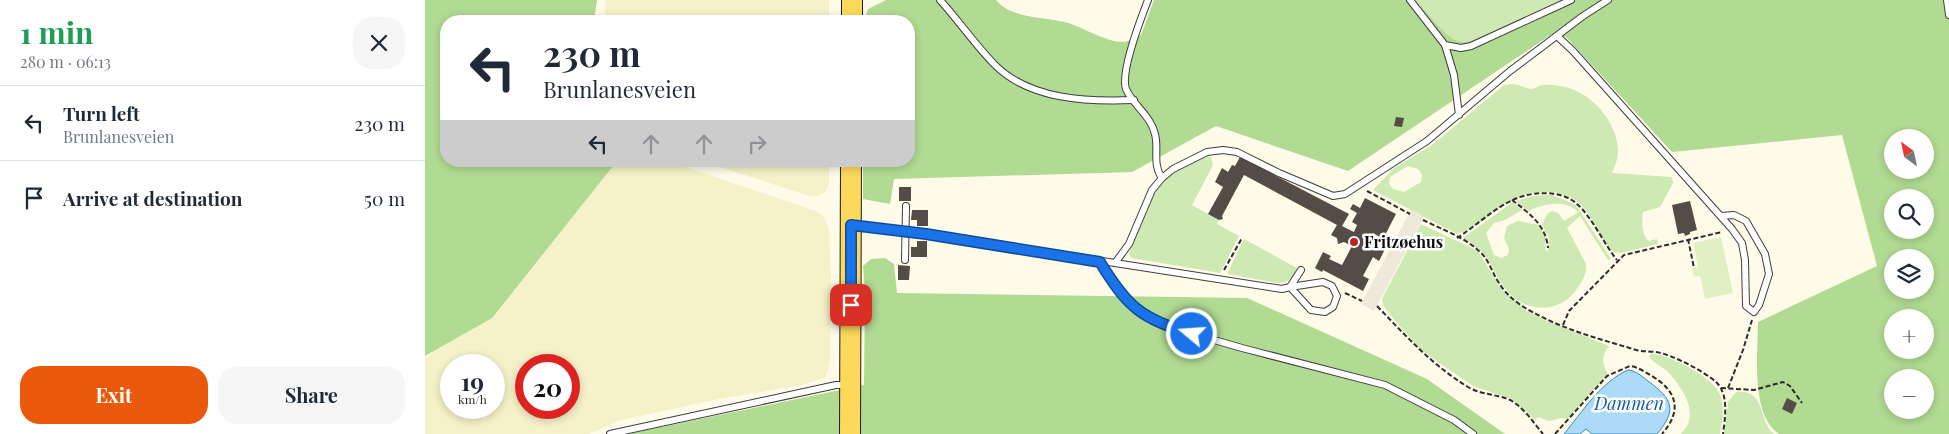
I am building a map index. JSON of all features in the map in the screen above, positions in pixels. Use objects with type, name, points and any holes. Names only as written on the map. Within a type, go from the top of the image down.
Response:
[{"type":"main road","points":[[852,0],[852,15]]},
{"type":"main road","points":[[850,434],[851,167]]},
{"type":"lane","points":[[941,0],[995,64],[1016,81],[1029,87],[1064,97],[1086,100],[1134,100]]},
{"type":"lane","points":[[1148,0],[1128,61],[1125,81],[1127,89],[1151,123],[1155,133],[1157,171],[1162,178]]},
{"type":"lane","points":[[1410,0],[1445,44],[1454,75],[1459,116]]},
{"type":"lane","points":[[1445,44],[1461,48],[1471,46],[1571,0]]},
{"type":"lane","points":[[1115,263],[1129,244],[1152,190],[1173,169],[1207,152],[1223,150],[1237,152],[1279,173],[1333,196],[1345,194],[1427,141],[1510,72],[1607,0]]},
{"type":"lane","points":[[1947,0],[1949,15]]},
{"type":"lane","points":[[1557,36],[1573,50],[1721,216],[1742,243],[1745,260],[1746,306],[1754,312],[1767,286],[1769,274],[1767,259],[1752,228],[1746,221],[1734,215],[1721,216]]},
{"type":"lane","points":[[905,260],[906,206]]},
{"type":"lane","points":[[851,225],[1282,289],[1290,286],[1323,282],[1332,286],[1337,299],[1333,307],[1327,312],[1318,313],[1309,307],[1290,286]]},
{"type":"lane","points":[[1100,262],[1125,299],[1139,312],[1162,325],[1234,346],[1385,385],[1454,420],[1473,434]]},
{"type":"lane","points":[[1290,286],[1301,270]]},
{"type":"lane","points":[[610,434],[837,385],[850,384]]},
{"type":"path","points":[[1358,186],[1409,214]]},
{"type":"path","points":[[1457,238],[1512,200],[1526,195],[1561,195],[1574,201],[1581,209],[1617,260]]},
{"type":"path","points":[[1512,200],[1540,224],[1547,238],[1548,248]]},
{"type":"path","points":[[1423,220],[1479,251],[1488,262],[1499,284],[1515,301],[1541,317],[1633,349],[1657,352],[1674,358],[1711,378],[1721,388],[1725,409],[1723,434]]},
{"type":"path","points":[[1563,325],[1569,311],[1617,260],[1625,255],[1732,229]]},
{"type":"path","points":[[1222,280],[1225,270],[1242,238]]},
{"type":"path","points":[[1688,240],[1694,268]]},
{"type":"path","points":[[1335,291],[1347,293],[1362,302]]},
{"type":"path","points":[[1377,306],[1428,358],[1478,393],[1505,398],[1514,403],[1543,434]]},
{"type":"path","points":[[1728,388],[1748,336],[1754,312]]},
{"type":"path","points":[[1555,434],[1607,376],[1630,366],[1658,380],[1667,388],[1673,398],[1675,415],[1663,434]]},
{"type":"path","points":[[1721,388],[1754,390],[1783,382],[1789,386],[1802,403]]},
{"type":"shaded area","points":[[606,0],[829,0],[829,15],[605,15]]},
{"type":"shaded area","points":[[603,167],[686,167],[816,211],[824,217],[829,228],[831,278],[830,364],[825,378],[802,385],[719,399],[621,420],[589,434],[425,434],[425,359],[460,332]]},
{"type":"shaded area","points":[[720,167],[829,167],[829,183],[826,191],[818,196],[809,196]]},
{"type":"shaded area","points":[[1411,210],[1424,217],[1374,311],[1361,304]]},
{"type":"green space","points":[[425,0],[597,0],[595,15],[440,15],[440,167],[612,167],[492,318],[425,356]]},
{"type":"green space","points":[[886,0],[996,0],[1011,11],[1020,14],[1068,23],[1102,37],[1123,42],[1141,35],[1154,0],[1415,0],[1447,34],[1458,41],[1464,42],[1481,37],[1560,0],[1949,0],[1949,434],[1779,434],[1770,425],[1763,412],[1757,366],[1758,322],[1877,266],[1842,135],[1672,152],[1567,38],[1555,32],[1348,171],[1216,126],[1132,172],[894,179],[890,204],[863,199],[863,167],[915,167],[915,15],[866,15],[868,9]]},
{"type":"green space","points":[[1415,0],[1560,0],[1481,37],[1464,42],[1458,41],[1447,34]]},
{"type":"green space","points":[[1515,84],[1531,89],[1542,85],[1553,85],[1581,93],[1604,114],[1614,132],[1618,154],[1612,173],[1672,177],[1673,183],[1660,207],[1643,212],[1643,232],[1649,241],[1657,239],[1658,244],[1621,253],[1614,252],[1604,241],[1583,207],[1578,202],[1559,193],[1531,193],[1518,197],[1498,208],[1479,223],[1457,234],[1373,190],[1394,168],[1432,145],[1504,85]],"holes":[[[1408,166],[1418,169],[1422,175],[1421,182],[1404,192],[1393,189],[1389,184],[1390,177]]]},
{"type":"green space","points":[[1206,156],[1211,157],[1213,165],[1192,205],[1219,220],[1217,224],[1239,236],[1220,273],[1131,258],[1129,253],[1150,202],[1157,190],[1176,171]]},
{"type":"green space","points":[[1552,195],[1576,205],[1611,259],[1608,260],[1580,216],[1567,228],[1586,265],[1581,284],[1568,298],[1559,304],[1540,308],[1520,302],[1511,295],[1501,283],[1484,254],[1463,238],[1513,202],[1522,210],[1505,220],[1494,223],[1486,233],[1494,255],[1501,258],[1508,255],[1509,249],[1504,238],[1507,226],[1518,221],[1539,225],[1546,238],[1545,249],[1548,252],[1549,238],[1542,225],[1547,214],[1552,211],[1558,213],[1564,221],[1577,213],[1577,211],[1567,205],[1553,204],[1540,206],[1529,211],[1516,201],[1532,196]]},
{"type":"green space","points":[[1421,224],[1478,251],[1501,289],[1527,311],[1609,346],[1603,360],[1608,374],[1567,419],[1561,418],[1549,421],[1538,417],[1535,420],[1512,399],[1473,386],[1418,347],[1387,311],[1382,299]]},
{"type":"green space","points":[[1721,237],[1733,293],[1705,299],[1700,276],[1694,277],[1692,268],[1698,267],[1693,243]]},
{"type":"green space","points":[[1244,239],[1297,268],[1292,277],[1288,281],[1278,283],[1227,274]]},
{"type":"green space","points":[[885,258],[894,264],[897,293],[1247,298],[1427,379],[1505,434],[628,434],[864,385],[865,292],[863,266],[871,259]]},
{"type":"green space","points":[[1651,354],[1666,357],[1684,365],[1708,380],[1715,387],[1722,401],[1723,410],[1720,434],[1681,434],[1689,421],[1690,414],[1687,401],[1676,381],[1667,371],[1655,363],[1649,356]]},
{"type":"green space","points":[[1736,392],[1746,392],[1753,395],[1757,400],[1765,421],[1774,434],[1724,434],[1728,402]]},
{"type":"water","name":"Dammen","points":[[1628,370],[1634,371],[1656,387],[1667,399],[1670,411],[1668,418],[1657,434],[1592,434],[1586,429],[1580,434],[1564,434],[1585,407],[1609,382]]},
{"type":"building","points":[[1396,117],[1404,118],[1402,127],[1394,126]]},
{"type":"building","name":"Fritzøehus","points":[[1240,157],[1349,214],[1342,226],[1354,232],[1357,225],[1352,222],[1357,213],[1350,209],[1353,204],[1360,208],[1365,198],[1396,214],[1383,239],[1373,233],[1370,241],[1385,249],[1379,261],[1373,257],[1363,276],[1369,279],[1363,291],[1323,270],[1322,272],[1315,268],[1323,252],[1331,256],[1329,259],[1342,265],[1352,246],[1344,242],[1338,244],[1337,238],[1331,235],[1337,225],[1244,175],[1222,216],[1223,219],[1219,220],[1208,214],[1223,187],[1215,182],[1222,168],[1228,172],[1232,165],[1235,166]]},
{"type":"building","points":[[899,187],[911,187],[911,201],[899,201]]},
{"type":"building","points":[[1690,201],[1697,230],[1685,236],[1684,233],[1678,234],[1672,205]]},
{"type":"building","points":[[912,210],[928,210],[928,226],[917,226],[917,220],[911,220]]},
{"type":"building","points":[[917,241],[927,241],[927,257],[911,257],[911,247],[917,247]]},
{"type":"building","points":[[898,265],[910,266],[909,280],[898,280]]},
{"type":"building","points":[[1787,398],[1797,403],[1792,414],[1782,409]]},
{"type":"place","name":"Fritzøehus","points":[[1354,242]]},
{"type":"route","points":[[851,305],[851,225],[926,234],[1100,262],[1125,299],[1139,312],[1162,325],[1192,334]]}]
